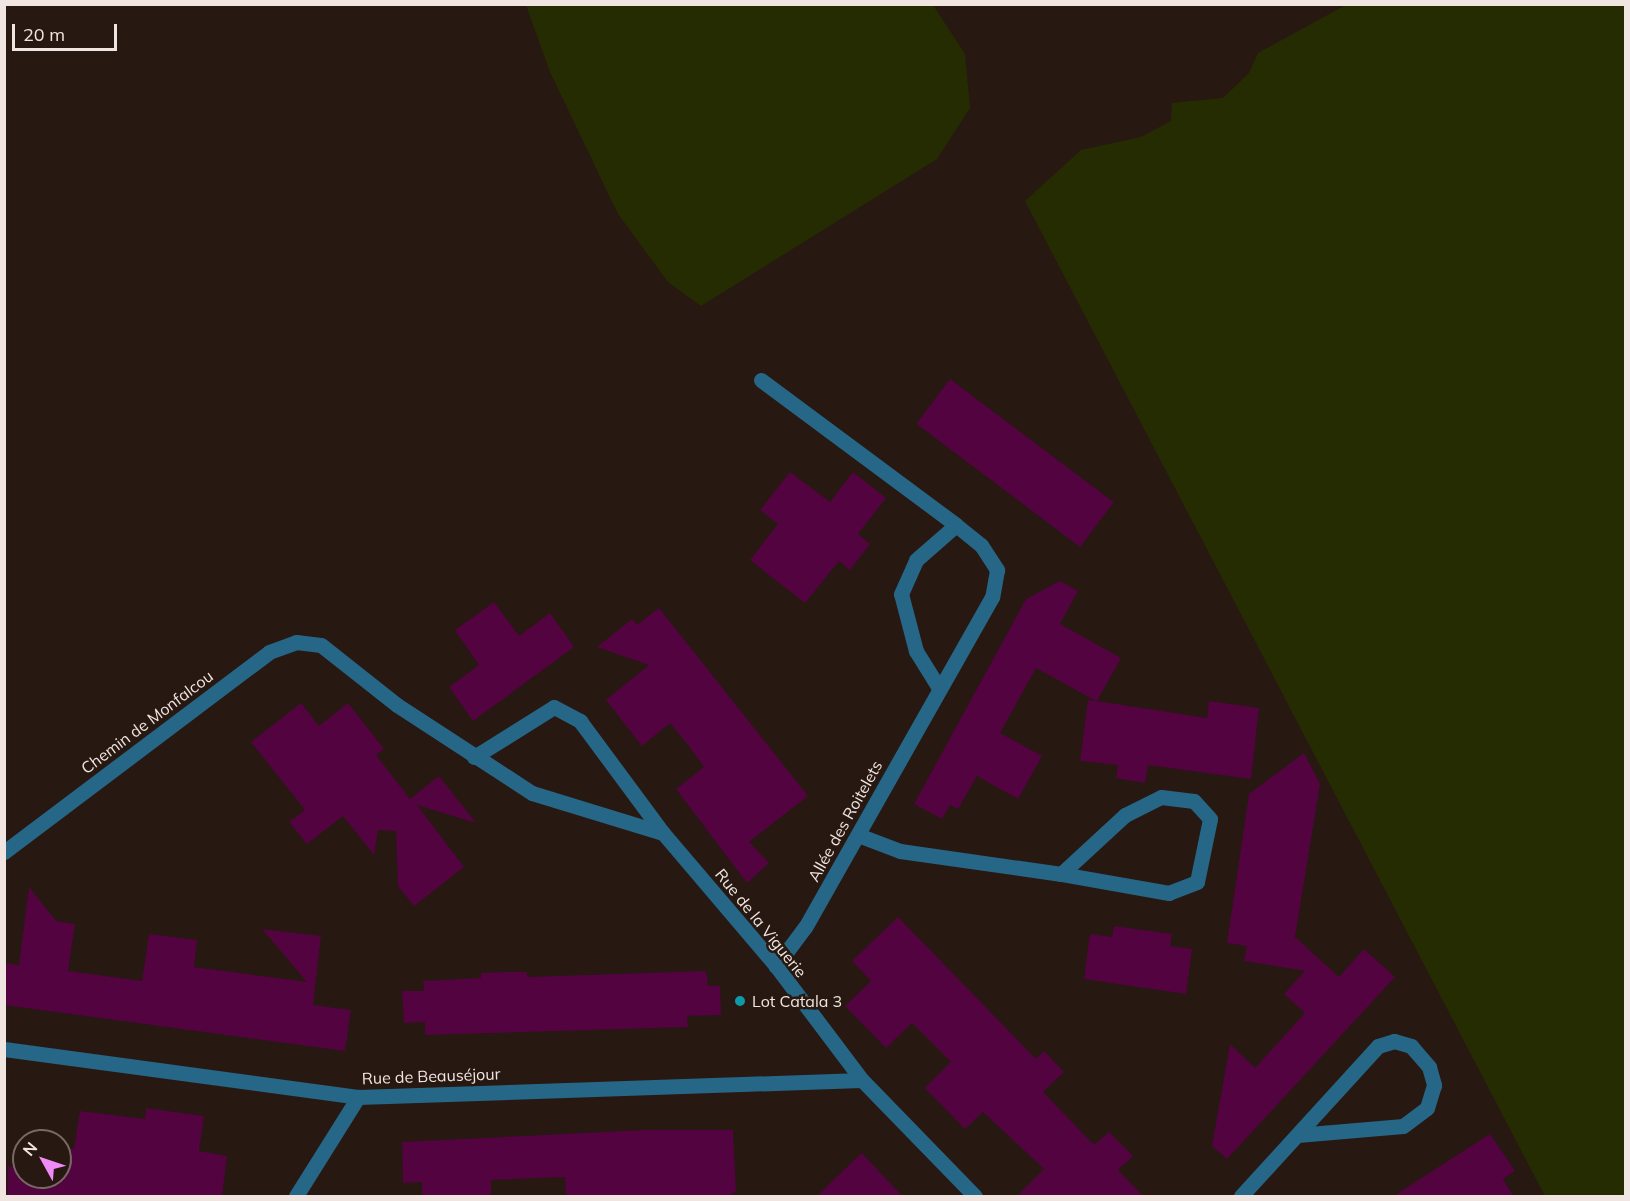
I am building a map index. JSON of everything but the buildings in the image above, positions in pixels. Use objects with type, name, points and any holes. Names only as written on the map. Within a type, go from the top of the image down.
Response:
[{"type":"street","name":"Allée des Roitelets","points":[[761,380],[981,545],[997,570],[993,597],[939,688],[805,927],[776,966]]},
{"type":"street","points":[[939,688],[916,651],[901,594],[916,560],[956,525]]},
{"type":"street","name":"Chemin de Monfalcou","points":[[4,852],[269,652],[296,642],[321,645],[474,758]]},
{"type":"street","name":"Rue de la Viguerie","points":[[474,758],[554,707],[580,721],[663,832],[776,966],[862,1080],[975,1197]]},
{"type":"street","points":[[474,758],[532,793],[663,832]]},
{"type":"street","points":[[858,836],[900,851],[1061,874],[1169,893],[1197,882],[1210,819],[1194,801],[1161,797],[1125,815],[1061,874]]},
{"type":"street","points":[[1241,1197],[1297,1135],[1378,1046],[1394,1041],[1411,1046],[1429,1067],[1434,1085],[1427,1108],[1403,1126],[1297,1135]]},
{"type":"street","name":"Rue de Beauséjour","points":[[4,1049],[358,1097],[862,1080]]},
{"type":"street","points":[[297,1197],[358,1097]]},
{"type":"green space","points":[[526,5],[933,5],[965,54],[970,108],[937,159],[701,306],[668,282],[618,214],[550,72]]},
{"type":"green space","points":[[1346,5],[1625,5],[1625,1196],[1545,1196],[1025,201],[1081,150],[1141,137],[1171,121],[1172,103],[1223,98],[1249,73],[1258,53]]},
{"type":"place","name":"Lot Catala 3","points":[[740,1001]]}]
